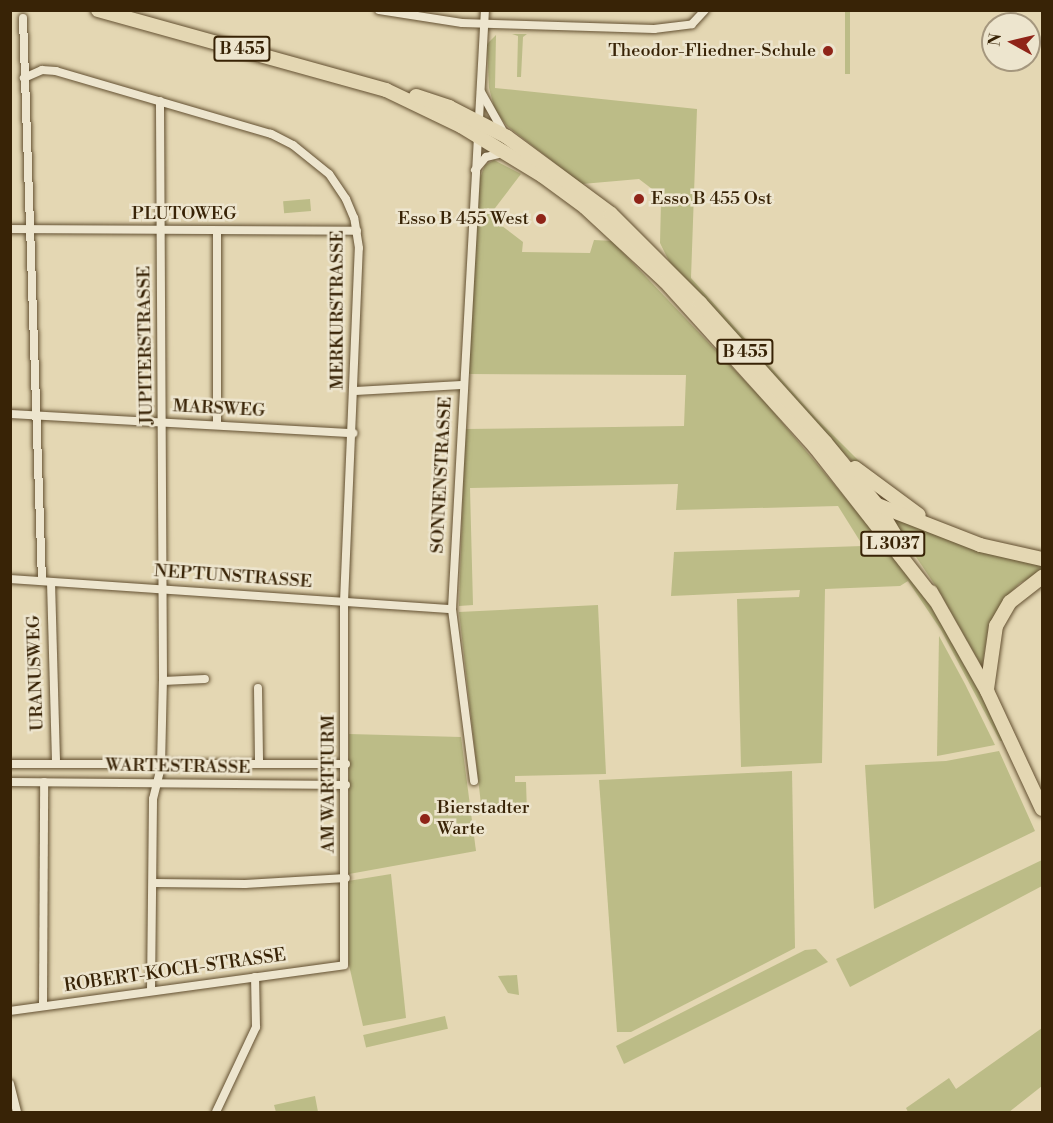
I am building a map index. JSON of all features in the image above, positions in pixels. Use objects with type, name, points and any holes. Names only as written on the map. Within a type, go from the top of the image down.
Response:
[{"type":"main road","name":"B 455","points":[[98,10],[386,90],[427,99],[479,121],[535,154],[611,214],[663,264],[825,442],[875,485],[944,530]]},
{"type":"main road","name":"B 455","points":[[386,90],[507,153],[569,195],[641,258],[850,489],[877,505],[980,545],[1042,559]]},
{"type":"main road","name":"L 3037","points":[[825,442],[877,505],[935,600],[987,691],[1042,808]]},
{"type":"main road","name":"L 3037","points":[[850,489],[935,600]]},
{"type":"main road","points":[[987,691],[996,626],[1010,602],[1042,577]]},
{"type":"street","points":[[379,10],[484,24],[654,29],[692,24],[705,10]]},
{"type":"street","name":"SONNENSTRASSE","points":[[474,781],[452,609],[462,385],[485,10]]},
{"type":"street","name":"URANUSWEG","points":[[23,18],[27,228],[56,764]]},
{"type":"street","name":"MERKURSTRASSE","points":[[24,78],[42,70],[56,71],[271,134],[293,145],[329,174],[346,199],[357,231],[355,392],[344,602]]},
{"type":"street","points":[[481,92],[507,137]]},
{"type":"street","name":"JUPITERSTRASSE","points":[[151,991],[156,784],[161,766],[163,681],[164,423],[160,101]]},
{"type":"street","points":[[475,170],[486,157],[507,153]]},
{"type":"street","name":"PLUTOWEG","points":[[10,229],[161,232],[357,231]]},
{"type":"street","points":[[217,231],[218,425]]},
{"type":"street","points":[[355,392],[462,385]]},
{"type":"street","name":"MARSWEG","points":[[10,414],[353,433]]},
{"type":"street","name":"NEPTUNSTRASSE","points":[[10,579],[452,609]]},
{"type":"street","name":"AM WARTTURM","points":[[344,602],[346,785],[344,965]]},
{"type":"street","points":[[163,681],[205,679]]},
{"type":"street","name":"WARTESTRASSE","points":[[258,688],[259,764]]},
{"type":"street","name":"WARTESTRASSE","points":[[10,764],[161,766],[345,764]]},
{"type":"street","name":"WARTESTRASSE","points":[[10,782],[346,785]]},
{"type":"street","points":[[43,1006],[44,782]]},
{"type":"street","points":[[153,883],[245,884],[346,878]]},
{"type":"street","name":"ROBERT-KOCH-STRASSE","points":[[10,1011],[344,965]]},
{"type":"street","points":[[216,1113],[256,1027],[255,977]]},
{"type":"street","points":[[10,1084],[17,1113]]},
{"type":"green space","points":[[845,11],[850,11],[850,74],[845,74]]},
{"type":"green space","points":[[512,34],[527,34],[523,37],[521,77],[517,77],[518,36]]},
{"type":"green space","points":[[496,35],[495,88],[697,109],[691,278],[816,418],[868,470],[869,476],[842,452],[673,269],[660,243],[661,201],[656,192],[639,179],[582,184],[507,126],[495,110],[489,88],[487,44]]},
{"type":"green space","points":[[494,160],[521,174],[489,216],[523,242],[522,252],[590,253],[594,240],[612,241],[765,402],[911,576],[945,627],[1006,741],[1000,741],[941,630],[908,581],[900,586],[825,589],[822,763],[741,767],[737,599],[799,597],[800,590],[671,596],[674,552],[863,546],[838,506],[676,510],[678,484],[470,488],[473,605],[459,606],[465,429],[684,426],[686,375],[468,374],[480,178],[485,165]]},
{"type":"green space","points":[[310,199],[311,211],[284,213],[283,201]]},
{"type":"green space","points":[[887,514],[977,550],[1042,565],[1042,572],[1020,583],[1005,598],[989,624],[982,667],[939,591]]},
{"type":"green space","points":[[598,605],[606,774],[515,776],[515,782],[526,782],[527,813],[482,813],[459,612]]},
{"type":"green space","points":[[939,636],[965,684],[995,745],[937,756]]},
{"type":"green space","points":[[349,734],[461,737],[476,851],[349,874]]},
{"type":"green space","points":[[999,751],[1035,831],[874,909],[865,765],[946,761]]},
{"type":"green space","points":[[792,771],[795,948],[631,1032],[617,1032],[599,780]]},
{"type":"green space","points":[[1042,860],[1042,886],[850,987],[836,959]]},
{"type":"green space","points":[[391,874],[406,1018],[363,1026],[349,965],[348,881]]},
{"type":"green space","points":[[816,949],[828,962],[624,1064],[616,1046],[805,950]]},
{"type":"green space","points":[[517,975],[519,995],[508,993],[498,976]]},
{"type":"green space","points":[[445,1016],[448,1029],[366,1048],[363,1035]]},
{"type":"green space","points":[[1042,1028],[1042,1086],[1009,1112],[908,1112],[906,1108],[949,1078],[956,1089]]},
{"type":"green space","points":[[315,1096],[318,1112],[276,1112],[274,1105]]},
{"type":"place","name":"Theodor-Fliedner-Schule","points":[[828,51]]},
{"type":"place","name":"Esso B 455 Ost","points":[[639,199]]},
{"type":"place","name":"Esso B 455 West","points":[[541,219]]},
{"type":"place","name":"Bierstadter Warte","points":[[425,819]]}]
